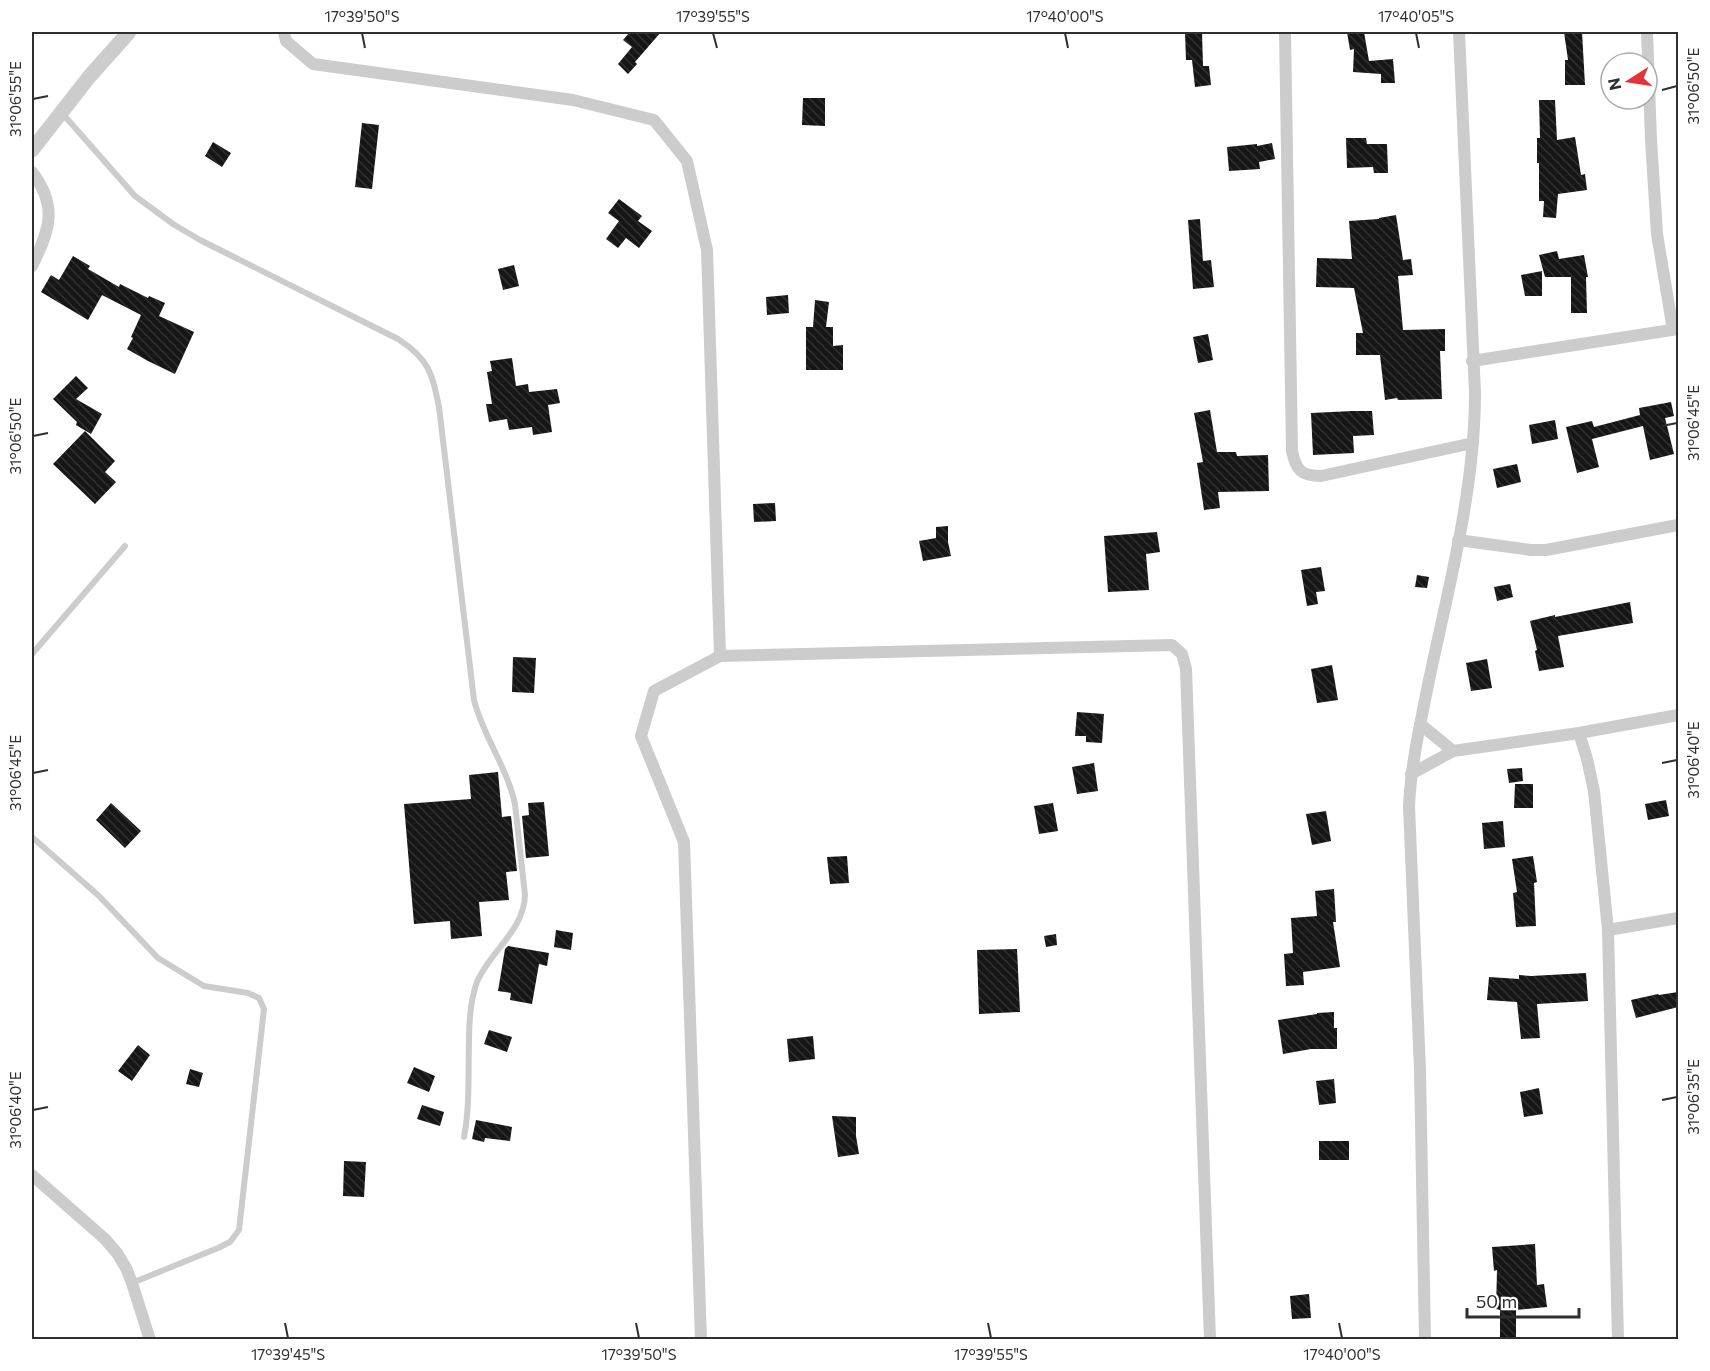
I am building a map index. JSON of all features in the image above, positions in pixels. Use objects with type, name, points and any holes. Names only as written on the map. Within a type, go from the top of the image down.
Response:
[{"type":"street","points":[[32,150],[129,32]]},
{"type":"street","points":[[284,32],[286,41],[313,64],[573,100],[654,120],[687,161],[707,250],[720,656]]},
{"type":"street","points":[[1285,32],[1292,439],[1295,463],[1301,472],[1310,476],[1321,476],[1473,443]]},
{"type":"street","points":[[1425,1340],[1420,1070],[1409,822],[1412,774],[1420,724],[1458,540],[1473,443],[1475,401],[1459,32]]},
{"type":"street","points":[[1472,361],[1676,329],[1657,234],[1647,32]]},
{"type":"street","points":[[32,172],[48,201],[48,223],[32,266]]},
{"type":"street","points":[[1458,540],[1546,550],[1678,525]]},
{"type":"street","points":[[701,1340],[684,842],[641,736],[654,691],[720,656],[1172,645],[1182,654],[1186,669],[1210,1340]]},
{"type":"street","points":[[1412,774],[1454,751],[1579,733],[1678,714]]},
{"type":"street","points":[[1420,724],[1454,751]]},
{"type":"street","points":[[1579,733],[1594,791],[1608,930],[1618,1340]]},
{"type":"street","points":[[1608,930],[1678,918]]},
{"type":"street","points":[[32,1174],[105,1239],[117,1253],[132,1283],[150,1340]]},
{"type":"lane","points":[[61,112],[135,196],[173,224],[200,240],[398,339],[420,356],[431,375],[439,407],[474,700],[483,727],[513,791],[525,895],[525,906],[520,918],[484,968],[472,1000],[469,1019],[468,1108],[464,1137]]},
{"type":"lane","points":[[32,654],[125,546]]},
{"type":"lane","points":[[32,837],[99,896],[159,958],[204,986],[248,993],[259,998],[264,1009],[239,1230],[230,1242],[218,1248],[132,1283]]},
{"type":"building","points":[[630,32],[661,32],[635,62],[637,64],[628,74],[618,64],[632,47],[623,40]]},
{"type":"building","points":[[1185,32],[1202,32],[1203,66],[1209,66],[1211,85],[1195,87],[1192,60],[1186,60]]},
{"type":"building","points":[[1347,32],[1364,32],[1369,61],[1393,59],[1395,83],[1381,83],[1381,74],[1353,72],[1354,49],[1350,50]]},
{"type":"building","points":[[1564,32],[1582,32],[1585,85],[1565,85],[1565,60],[1568,60]]},
{"type":"building","points":[[803,98],[825,98],[825,126],[802,125]]},
{"type":"building","points":[[1539,100],[1555,100],[1557,140],[1575,137],[1581,175],[1585,174],[1587,190],[1558,194],[1556,218],[1543,217],[1544,201],[1539,201],[1537,138],[1540,138]]},
{"type":"building","points":[[362,123],[379,125],[372,189],[355,187]]},
{"type":"building","points":[[1346,138],[1366,138],[1367,144],[1387,144],[1388,173],[1374,173],[1373,167],[1347,168]]},
{"type":"building","points":[[213,142],[231,153],[222,167],[205,156]]},
{"type":"building","points":[[1272,143],[1275,159],[1259,162],[1260,169],[1229,171],[1227,147]]},
{"type":"building","points":[[619,199],[642,216],[638,221],[652,231],[639,248],[626,238],[618,248],[606,239],[619,221],[608,213]]},
{"type":"building","points":[[1396,215],[1403,260],[1411,259],[1413,275],[1398,276],[1403,330],[1445,329],[1445,351],[1440,351],[1442,399],[1385,400],[1380,355],[1356,355],[1356,333],[1363,333],[1354,288],[1316,287],[1317,258],[1352,259],[1349,221],[1379,219]]},
{"type":"building","points":[[1200,219],[1203,261],[1211,260],[1214,287],[1193,289],[1188,220]]},
{"type":"building","points":[[1557,251],[1559,259],[1584,255],[1588,277],[1586,277],[1587,313],[1571,313],[1571,277],[1545,277],[1539,255]]},
{"type":"building","points":[[73,256],[90,266],[88,269],[119,287],[120,284],[148,298],[149,296],[165,303],[159,316],[194,332],[175,374],[127,349],[141,315],[102,295],[88,320],[41,292],[51,275],[59,280]]},
{"type":"building","points":[[514,265],[519,286],[503,290],[498,269]]},
{"type":"building","points":[[1542,271],[1542,296],[1525,296],[1521,275]]},
{"type":"building","points":[[788,295],[789,313],[767,315],[766,297]]},
{"type":"building","points":[[815,300],[829,302],[826,327],[833,327],[833,346],[843,345],[843,370],[806,370],[806,327],[813,327]]},
{"type":"building","points":[[1208,334],[1213,360],[1198,363],[1193,337]]},
{"type":"building","points":[[512,358],[516,386],[528,384],[529,392],[557,389],[560,403],[548,405],[552,432],[533,435],[532,427],[509,430],[507,419],[489,422],[486,404],[492,404],[487,372],[492,371],[490,361]]},
{"type":"building","points":[[76,376],[88,388],[76,399],[102,414],[91,434],[76,425],[77,422],[53,399]]},
{"type":"building","points":[[1671,402],[1674,416],[1665,418],[1674,454],[1650,460],[1643,426],[1592,439],[1599,467],[1577,473],[1566,427],[1592,421],[1594,427],[1640,415],[1639,408]]},
{"type":"building","points":[[1210,410],[1217,452],[1236,452],[1237,456],[1268,455],[1269,491],[1218,492],[1220,508],[1204,510],[1197,463],[1203,462],[1194,413]]},
{"type":"building","points":[[1372,411],[1374,435],[1353,436],[1354,453],[1313,455],[1311,413]]},
{"type":"building","points":[[1555,420],[1558,439],[1532,444],[1529,425]]},
{"type":"building","points":[[85,431],[115,461],[105,472],[116,482],[95,504],[53,464]]},
{"type":"building","points":[[1517,464],[1521,482],[1497,488],[1493,469]]},
{"type":"building","points":[[775,503],[776,521],[754,522],[753,504]]},
{"type":"building","points":[[948,526],[951,556],[923,561],[919,541],[936,538],[936,527]]},
{"type":"building","points":[[1157,532],[1160,552],[1146,554],[1149,590],[1108,592],[1104,536]]},
{"type":"building","points":[[1321,567],[1325,591],[1316,592],[1318,604],[1307,606],[1301,570]]},
{"type":"building","points":[[1417,575],[1429,577],[1427,588],[1415,587]]},
{"type":"building","points":[[1510,584],[1513,597],[1497,601],[1494,587]]},
{"type":"building","points":[[1630,602],[1633,623],[1558,636],[1564,667],[1539,671],[1530,621]]},
{"type":"building","points":[[513,657],[536,658],[534,693],[512,692]]},
{"type":"building","points":[[1487,659],[1492,688],[1471,691],[1466,663]]},
{"type":"building","points":[[1332,665],[1338,700],[1317,703],[1311,669]]},
{"type":"building","points":[[1077,712],[1104,714],[1102,743],[1086,742],[1086,736],[1075,736]]},
{"type":"building","points":[[1094,763],[1098,791],[1077,794],[1072,767]]},
{"type":"building","points":[[1522,768],[1523,781],[1509,783],[1507,769]]},
{"type":"building","points":[[498,772],[502,817],[511,816],[517,871],[506,872],[509,900],[479,902],[482,936],[451,939],[450,921],[414,924],[404,804],[471,799],[469,775]]},
{"type":"building","points":[[1515,784],[1533,784],[1533,808],[1514,808]]},
{"type":"building","points":[[1666,800],[1669,816],[1648,820],[1645,804]]},
{"type":"building","points":[[544,802],[549,856],[526,858],[522,816],[529,815],[528,803]]},
{"type":"building","points":[[111,803],[141,831],[125,848],[96,820]]},
{"type":"building","points":[[1053,803],[1058,831],[1039,834],[1034,806]]},
{"type":"building","points":[[1326,811],[1331,841],[1312,845],[1306,814]]},
{"type":"building","points":[[1503,821],[1505,847],[1484,849],[1482,823]]},
{"type":"building","points":[[847,856],[849,883],[830,884],[827,857]]},
{"type":"building","points":[[1533,856],[1537,882],[1534,883],[1536,926],[1516,927],[1513,893],[1517,892],[1512,859]]},
{"type":"building","points":[[1334,889],[1336,922],[1333,922],[1340,967],[1303,972],[1304,985],[1286,986],[1284,954],[1293,953],[1291,918],[1317,916],[1315,891]]},
{"type":"building","points":[[556,930],[573,933],[571,950],[554,947]]},
{"type":"building","points":[[1056,934],[1057,945],[1046,947],[1044,936]]},
{"type":"building","points":[[508,946],[549,953],[547,966],[539,964],[532,1004],[510,1000],[511,993],[498,991],[505,949]]},
{"type":"building","points":[[1017,949],[1020,1012],[979,1014],[977,950]]},
{"type":"building","points":[[1586,973],[1588,1001],[1537,1004],[1540,1038],[1521,1039],[1517,1002],[1487,1000],[1489,977],[1519,979],[1519,975]]},
{"type":"building","points":[[1678,992],[1678,1007],[1636,1018],[1631,1000]]},
{"type":"building","points":[[1334,1012],[1337,1049],[1311,1049],[1283,1054],[1278,1020]]},
{"type":"building","points":[[489,1030],[512,1037],[507,1052],[484,1044]]},
{"type":"building","points":[[813,1036],[815,1059],[789,1062],[787,1039]]},
{"type":"building","points":[[138,1045],[150,1055],[132,1081],[118,1071]]},
{"type":"building","points":[[414,1067],[435,1076],[429,1092],[407,1083]]},
{"type":"building","points":[[190,1069],[203,1073],[199,1087],[186,1084]]},
{"type":"building","points":[[1334,1079],[1336,1103],[1319,1105],[1316,1081]]},
{"type":"building","points":[[1539,1088],[1543,1114],[1524,1117],[1520,1092]]},
{"type":"building","points":[[422,1105],[444,1112],[440,1126],[417,1119]]},
{"type":"building","points":[[832,1116],[856,1117],[859,1154],[838,1157]]},
{"type":"building","points":[[476,1120],[512,1127],[510,1141],[485,1138],[484,1142],[472,1139]]},
{"type":"building","points":[[1319,1141],[1349,1141],[1349,1160],[1319,1160]]},
{"type":"building","points":[[344,1161],[366,1162],[364,1197],[343,1196]]},
{"type":"building","points":[[1535,1244],[1537,1285],[1544,1284],[1547,1307],[1516,1310],[1516,1340],[1500,1340],[1500,1310],[1496,1309],[1497,1270],[1494,1271],[1492,1247]]},
{"type":"building","points":[[1309,1294],[1311,1318],[1292,1319],[1290,1296]]}]
